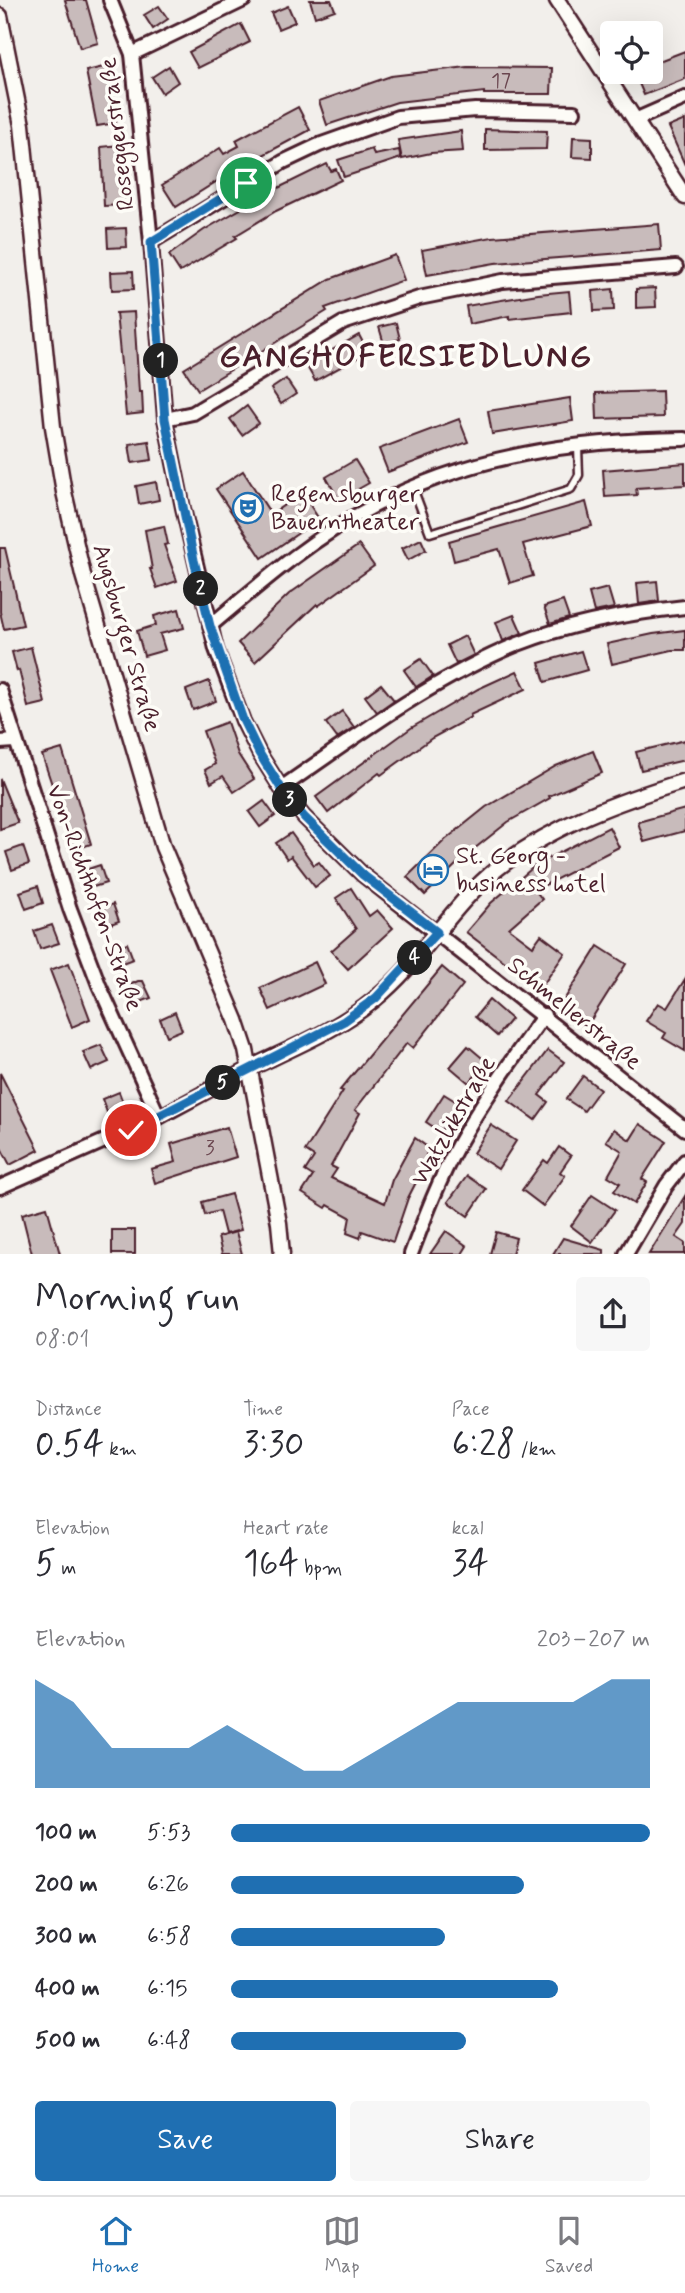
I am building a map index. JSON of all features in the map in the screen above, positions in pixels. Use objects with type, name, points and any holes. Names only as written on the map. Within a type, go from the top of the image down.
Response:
[{"type":"street","name":"Roseggerstraße","points":[[110,0],[132,54],[165,419],[210,626],[243,720],[259,753],[281,788],[304,817],[363,875],[437,932]]},
{"type":"street","points":[[132,54],[244,0]]},
{"type":"street","points":[[557,0],[685,197]]},
{"type":"street","name":"Augsburger Straße","points":[[0,16],[6,70],[22,125],[38,259],[53,426],[64,492],[83,575],[163,847],[236,1020],[250,1068],[279,1223],[282,1254]]},
{"type":"street","points":[[635,120],[685,98]]},
{"type":"street","points":[[151,242],[283,162],[319,145],[398,117],[475,110],[574,112]]},
{"type":"street","points":[[165,419],[193,413],[343,323],[419,298],[503,281],[676,267]]},
{"type":"street","points":[[210,626],[302,551],[372,506],[447,473],[527,452],[578,445],[685,439]]},
{"type":"street","points":[[281,788],[407,702],[454,674],[520,643],[589,623],[685,607]]},
{"type":"street","name":"Von-Richthofen-Straße","points":[[0,691],[70,909],[99,985],[159,1117]]},
{"type":"street","points":[[0,742],[15,741]]},
{"type":"street","points":[[0,1187],[159,1117],[344,1021],[376,998],[481,883],[522,852],[579,819],[631,798],[685,781]]},
{"type":"street","name":"Schmellerstraße","points":[[437,932],[685,1129]]},
{"type":"street","name":"Watzlikstraße","points":[[411,1254],[458,1145],[544,1016]]},
{"type":"street","points":[[626,1254],[666,1186],[685,1161]]},
{"type":"lane","points":[[413,488],[430,533],[571,489],[579,475],[578,445]]},
{"type":"building","points":[[65,0],[86,0],[98,43],[80,48]]},
{"type":"building","points":[[310,0],[331,0],[335,10],[315,17]]},
{"type":"building","points":[[159,6],[168,19],[153,29],[144,15]]},
{"type":"building","points":[[288,6],[295,22],[278,29],[271,13]]},
{"type":"building","points":[[241,24],[250,42],[198,68],[189,52]]},
{"type":"building","points":[[685,51],[685,79],[644,95],[639,84],[663,84],[663,59]]},
{"type":"building","points":[[108,66],[113,85],[110,85],[116,123],[97,126],[86,71]]},
{"type":"building","points":[[169,66],[178,82],[162,93],[152,77]]},
{"type":"building","points":[[467,67],[552,68],[551,94],[484,92],[397,102],[327,125],[319,101],[391,76]]},
{"type":"building","points":[[298,107],[310,130],[249,161],[176,207],[162,185],[220,148],[224,154],[239,146],[236,140]]},
{"type":"building","points":[[685,120],[685,165],[668,127]]},
{"type":"building","points":[[485,129],[547,131],[546,149],[485,150]]},
{"type":"building","points":[[461,131],[463,151],[431,153],[402,159],[398,140]]},
{"type":"building","points":[[573,137],[592,138],[592,158],[572,157]]},
{"type":"building","points":[[119,145],[124,205],[104,206],[101,147]]},
{"type":"building","points":[[372,149],[374,155],[399,150],[401,158],[344,177],[338,160]]},
{"type":"building","points":[[327,164],[331,171],[336,169],[341,180],[276,211],[180,272],[169,255],[204,230],[268,193]]},
{"type":"building","points":[[659,224],[661,250],[495,263],[427,275],[422,250],[492,237]]},
{"type":"building","points":[[126,228],[127,247],[108,248],[107,229]]},
{"type":"building","points":[[395,255],[404,280],[325,308],[327,311],[198,390],[184,369],[330,279]]},
{"type":"building","points":[[133,271],[134,289],[112,290],[111,272]]},
{"type":"building","points":[[655,288],[656,307],[636,308],[636,289]]},
{"type":"building","points":[[613,289],[614,310],[594,311],[593,291]]},
{"type":"building","points":[[569,291],[571,312],[509,319],[509,316],[469,324],[466,306]]},
{"type":"building","points":[[134,312],[139,392],[142,392],[143,413],[126,415],[116,313]]},
{"type":"building","points":[[396,323],[400,339],[384,344],[379,327]]},
{"type":"building","points":[[359,335],[368,352],[315,381],[306,365]]},
{"type":"building","points":[[286,379],[296,394],[281,404],[271,389]]},
{"type":"building","points":[[662,391],[663,417],[597,419],[596,393]]},
{"type":"building","points":[[570,398],[573,421],[492,434],[488,411]]},
{"type":"building","points":[[247,406],[259,423],[242,435],[230,419]]},
{"type":"building","points":[[459,419],[468,442],[388,472],[379,449]]},
{"type":"building","points":[[149,441],[152,460],[132,463],[129,444]]},
{"type":"building","points":[[355,460],[369,483],[339,500],[326,477]]},
{"type":"building","points":[[685,463],[685,485],[636,488],[637,495],[605,497],[603,470]]},
{"type":"building","points":[[243,471],[271,514],[302,493],[319,519],[262,558],[216,489]]},
{"type":"building","points":[[156,482],[159,500],[139,504],[136,486]]},
{"type":"building","points":[[586,502],[592,526],[523,544],[533,576],[510,583],[499,549],[454,561],[449,541]]},
{"type":"building","points":[[164,526],[168,544],[164,545],[177,581],[157,588],[150,569],[145,530]]},
{"type":"building","points":[[421,539],[426,550],[408,560],[402,548]]},
{"type":"building","points":[[359,545],[374,566],[318,606],[317,604],[255,662],[238,643],[289,594]]},
{"type":"building","points":[[0,548],[5,548],[23,625],[4,629],[0,612]]},
{"type":"building","points":[[657,581],[659,601],[639,604],[637,583]]},
{"type":"building","points":[[608,588],[614,608],[594,612],[589,593]]},
{"type":"building","points":[[563,601],[569,618],[550,624],[544,607]]},
{"type":"building","points":[[179,609],[184,628],[160,634],[165,650],[144,656],[137,631],[156,625],[154,616]]},
{"type":"building","points":[[514,615],[522,633],[503,641],[496,622]]},
{"type":"building","points":[[685,630],[685,650],[672,650],[612,664],[607,644]]},
{"type":"building","points":[[465,636],[474,655],[456,664],[447,645]]},
{"type":"building","points":[[31,647],[45,703],[28,707],[12,652]]},
{"type":"building","points":[[581,651],[587,670],[545,682],[539,663]]},
{"type":"building","points":[[421,659],[433,676],[416,687],[404,670]]},
{"type":"building","points":[[517,671],[526,689],[470,715],[471,717],[432,738],[381,775],[379,773],[328,813],[316,797],[411,728],[478,689]]},
{"type":"building","points":[[209,681],[216,701],[193,710],[186,690]]},
{"type":"building","points":[[381,684],[394,700],[377,712],[365,696]]},
{"type":"building","points":[[342,711],[354,727],[337,738],[326,723]]},
{"type":"building","points":[[227,722],[238,754],[254,779],[234,792],[223,776],[211,783],[205,770],[215,764],[203,731]]},
{"type":"building","points":[[685,740],[685,760],[641,770],[636,752]]},
{"type":"building","points":[[62,749],[91,844],[74,850],[42,755]]},
{"type":"building","points":[[593,751],[602,773],[549,796],[550,798],[508,822],[464,857],[425,895],[407,877],[445,840],[486,807],[556,766]]},
{"type":"building","points":[[0,779],[18,823],[0,829]]},
{"type":"building","points":[[264,801],[275,816],[260,827],[249,812]]},
{"type":"building","points":[[685,809],[685,831],[644,842],[638,822]]},
{"type":"building","points":[[609,827],[619,847],[535,890],[542,899],[509,928],[533,946],[541,935],[565,953],[540,989],[466,932],[491,903],[537,864]]},
{"type":"building","points":[[291,833],[314,865],[319,862],[330,876],[315,887],[291,856],[287,859],[276,843]]},
{"type":"building","points":[[23,846],[29,864],[12,870],[6,852]]},
{"type":"building","points":[[100,865],[106,883],[87,889],[82,871]]},
{"type":"building","points":[[38,886],[43,903],[26,909],[20,892]]},
{"type":"building","points":[[351,888],[369,916],[377,910],[393,928],[348,969],[331,951],[356,929],[336,898]]},
{"type":"building","points":[[113,904],[119,921],[103,927],[96,910]]},
{"type":"building","points":[[52,925],[59,943],[40,949],[34,931]]},
{"type":"building","points":[[127,943],[133,959],[117,965],[111,949]]},
{"type":"building","points":[[598,946],[626,964],[587,1026],[559,1008]]},
{"type":"building","points":[[315,962],[325,984],[270,1010],[260,988]]},
{"type":"building","points":[[69,963],[90,1019],[72,1027],[50,970]]},
{"type":"building","points":[[442,967],[463,985],[413,1048],[407,1043],[355,1110],[360,1113],[331,1166],[337,1169],[331,1178],[385,1203],[392,1180],[415,1138],[430,1149],[426,1155],[429,1157],[408,1198],[393,1242],[362,1231],[360,1238],[347,1233],[350,1217],[328,1205],[326,1208],[302,1193],[313,1176],[305,1171],[314,1157],[305,1151],[343,1091],[340,1090]]},
{"type":"building","points":[[685,979],[685,1051],[663,1038],[666,1033],[646,1021],[658,1003],[667,1008]]},
{"type":"building","points":[[143,981],[151,998],[133,1005],[125,987]]},
{"type":"building","points":[[489,1000],[511,1019],[497,1036],[475,1017]]},
{"type":"building","points":[[175,1012],[182,1030],[167,1036],[160,1019]]},
{"type":"building","points":[[101,1045],[109,1062],[91,1070],[83,1052]]},
{"type":"building","points":[[468,1046],[487,1062],[469,1083],[450,1067]]},
{"type":"building","points":[[548,1050],[564,1062],[539,1095],[548,1102],[535,1120],[509,1101]]},
{"type":"building","points":[[0,1073],[39,1150],[10,1165],[0,1146]]},
{"type":"building","points":[[583,1076],[600,1089],[584,1111],[566,1099]]},
{"type":"building","points":[[119,1092],[125,1108],[108,1115],[102,1099]]},
{"type":"building","points":[[444,1094],[460,1104],[441,1132],[426,1122]]},
{"type":"building","points":[[640,1124],[666,1141],[642,1179],[647,1182],[634,1204],[614,1191],[620,1183],[608,1176],[622,1151],[606,1141],[614,1129],[630,1140]]},
{"type":"building","points":[[491,1125],[516,1141],[498,1169],[473,1153]]},
{"type":"building","points":[[227,1127],[236,1157],[155,1183],[151,1169],[176,1162],[171,1144]]},
{"type":"building","points":[[559,1147],[571,1156],[560,1172],[565,1176],[543,1206],[522,1190],[544,1160],[548,1163]]},
{"type":"building","points":[[467,1176],[486,1189],[468,1216],[448,1202]]},
{"type":"building","points":[[231,1194],[241,1230],[225,1234],[219,1211],[205,1215],[202,1202]]},
{"type":"building","points":[[592,1195],[615,1210],[592,1242],[571,1226]]},
{"type":"building","points":[[685,1196],[685,1224],[676,1237],[685,1243],[685,1254],[649,1254]]},
{"type":"building","points":[[47,1207],[60,1254],[32,1254],[22,1214]]},
{"type":"building","points":[[112,1230],[135,1230],[135,1254],[112,1254]]},
{"type":"building","points":[[446,1231],[467,1246],[462,1254],[430,1254]]},
{"type":"building","points":[[236,1232],[242,1254],[222,1254],[218,1237]]},
{"type":"building","points":[[496,1232],[516,1238],[512,1254],[490,1254]]},
{"type":"building","points":[[563,1238],[604,1250],[604,1254],[553,1254]]},
{"type":"place","name":"Regensburger Bauerntheater","points":[[248,508]]},
{"type":"place","name":"St. Georg - business hotel","points":[[433,870]]},
{"type":"district","name":"GANGHOFERSIEDLUNG","points":[[406,357]]},
{"type":"route","points":[[131,1130],[344,1021],[376,998],[437,932],[363,875],[304,817],[281,788],[259,753],[243,720],[210,626],[165,419],[151,242],[246,183]]}]
